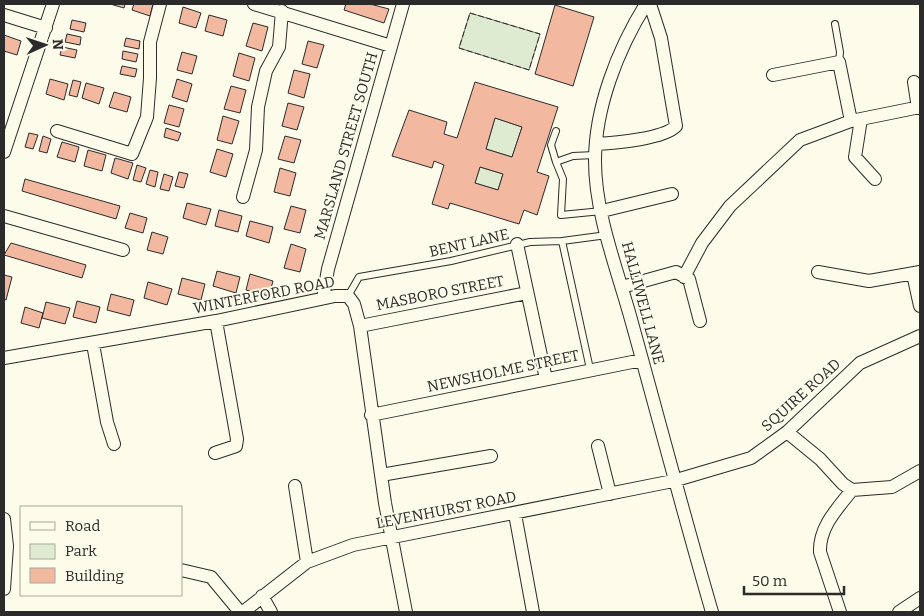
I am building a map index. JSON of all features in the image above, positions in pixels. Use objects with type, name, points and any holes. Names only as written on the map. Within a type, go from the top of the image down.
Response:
[{"type":"street","points":[[4,152],[53,4]]},
{"type":"street","points":[[57,131],[132,154],[147,118],[150,42],[160,4]]},
{"type":"street","points":[[254,4],[282,11],[391,46]]},
{"type":"street","name":"MARSLAND STREET SOUTH","points":[[323,298],[328,269],[403,4]]},
{"type":"street","name":"HALLIWELL LANE","points":[[646,4],[620,53],[604,102],[596,150],[602,211],[673,482],[712,612]]},
{"type":"street","points":[[596,150],[612,143],[666,133],[676,126],[661,38],[650,4]]},
{"type":"street","points":[[243,197],[256,150],[258,107],[266,72],[279,47],[282,11]]},
{"type":"street","points":[[4,15],[46,28]]},
{"type":"street","points":[[773,75],[839,62],[856,120],[855,157],[875,178]]},
{"type":"street","points":[[684,276],[702,242],[730,206],[800,140],[856,120],[919,107],[914,82]]},
{"type":"street","points":[[602,211],[672,194]]},
{"type":"street","points":[[4,216],[123,250]]},
{"type":"street","points":[[517,244],[546,378]]},
{"type":"street","points":[[622,287],[676,272],[689,279],[700,321]]},
{"type":"street","points":[[818,272],[869,281],[917,273],[920,306]]},
{"type":"street","name":"MASBORO STREET","points":[[360,326],[527,293]]},
{"type":"street","name":"WINTERFORD ROAD","points":[[4,358],[93,344],[216,321],[323,298],[348,296],[354,304],[360,326],[380,475],[406,612]]},
{"type":"street","points":[[215,452],[236,446],[237,439],[216,321]]},
{"type":"street","name":"SQUIRE ROAD","points":[[673,482],[751,458],[787,432],[860,363],[920,336]]},
{"type":"street","points":[[93,344],[107,422],[114,444]]},
{"type":"street","name":"NEWSHOLME STREET","points":[[371,414],[642,360]]},
{"type":"street","points":[[787,432],[820,459],[843,484],[852,490],[892,487],[920,471]]},
{"type":"street","points":[[598,446],[610,494]]},
{"type":"street","points":[[380,475],[491,456]]},
{"type":"street","name":"LEVENHURST ROAD","points":[[241,612],[307,562],[353,545],[673,482]]},
{"type":"street","points":[[295,486],[307,562]]},
{"type":"street","points":[[840,612],[820,552],[819,542],[822,532],[852,490]]},
{"type":"street","points":[[515,514],[533,612]]},
{"type":"street","points":[[4,519],[7,546],[4,589]]},
{"type":"street","points":[[182,570],[211,578],[241,612]]},
{"type":"street","points":[[262,596],[271,612]]},
{"type":"street","points":[[899,612],[920,598]]},
{"type":"lane","points":[[835,24],[840,52],[839,62]]},
{"type":"lane","points":[[556,131],[551,145],[563,179],[561,215],[602,211]]},
{"type":"lane","points":[[556,162],[596,150]]},
{"type":"lane","name":"BENT LANE","points":[[348,296],[359,277],[451,261],[517,244],[608,235]]},
{"type":"lane","points":[[562,241],[590,369]]},
{"type":"green space","points":[[470,13],[540,34],[529,70],[459,48]]},
{"type":"green space","points":[[495,118],[522,127],[512,157],[486,149]]},
{"type":"green space","points":[[480,167],[503,174],[498,190],[475,183]]},
{"type":"building","points":[[110,4],[125,4],[124,8]]},
{"type":"building","points":[[134,4],[153,4],[150,16],[132,10]]},
{"type":"building","points":[[346,4],[370,4],[389,9],[384,23],[344,10]]},
{"type":"building","points":[[555,5],[594,17],[573,86],[535,74]]},
{"type":"building","points":[[183,7],[201,13],[196,28],[179,23]]},
{"type":"building","points":[[209,15],[227,20],[223,36],[205,31]]},
{"type":"building","points":[[72,20],[86,23],[84,32],[70,29]]},
{"type":"building","points":[[253,23],[268,27],[262,51],[246,46]]},
{"type":"building","points":[[67,34],[81,37],[80,45],[65,42]]},
{"type":"building","points":[[4,35],[21,41],[17,55],[4,51]]},
{"type":"building","points":[[126,38],[140,41],[139,49],[124,46]]},
{"type":"building","points":[[308,41],[324,45],[317,68],[302,64]]},
{"type":"building","points":[[62,47],[77,50],[75,58],[60,55]]},
{"type":"building","points":[[123,51],[138,54],[136,62],[122,59]]},
{"type":"building","points":[[182,52],[197,56],[192,74],[177,70]]},
{"type":"building","points":[[239,53],[255,58],[249,81],[233,76]]},
{"type":"building","points":[[122,66],[137,69],[135,77],[120,74]]},
{"type":"building","points":[[294,70],[310,74],[304,98],[288,93]]},
{"type":"building","points":[[50,79],[68,84],[64,100],[46,94]]},
{"type":"building","points":[[177,79],[192,84],[187,102],[172,97]]},
{"type":"building","points":[[73,80],[81,82],[77,97],[69,95]]},
{"type":"building","points":[[475,82],[558,107],[537,172],[549,176],[537,215],[524,210],[519,224],[450,203],[448,209],[432,204],[444,165],[434,161],[432,168],[392,156],[409,110],[447,122],[444,134],[457,138]],"holes":[[[495,118],[522,127],[512,157],[486,149]],[[480,167],[503,174],[498,190],[475,183]]]},
{"type":"building","points":[[86,83],[104,88],[99,104],[82,98]]},
{"type":"building","points":[[231,86],[246,90],[240,113],[224,109]]},
{"type":"building","points":[[114,92],[131,97],[127,112],[109,107]]},
{"type":"building","points":[[288,103],[304,107],[297,130],[282,126]]},
{"type":"building","points":[[169,105],[184,109],[179,127],[164,123]]},
{"type":"building","points":[[223,116],[239,121],[232,144],[217,140]]},
{"type":"building","points":[[166,128],[181,133],[178,141],[164,137]]},
{"type":"building","points":[[29,133],[38,135],[33,149],[25,147]]},
{"type":"building","points":[[43,136],[51,139],[47,153],[39,151]]},
{"type":"building","points":[[285,136],[301,140],[294,163],[278,159]]},
{"type":"building","points":[[62,142],[79,147],[75,162],[57,157]]},
{"type":"building","points":[[217,149],[233,154],[226,177],[210,172]]},
{"type":"building","points":[[88,150],[106,155],[102,171],[84,166]]},
{"type":"building","points":[[115,158],[133,163],[128,179],[111,173]]},
{"type":"building","points":[[137,165],[146,168],[141,182],[133,180]]},
{"type":"building","points":[[280,168],[296,173],[290,196],[274,192]]},
{"type":"building","points":[[150,170],[158,172],[155,187],[146,184]]},
{"type":"building","points":[[179,172],[188,174],[184,188],[175,186]]},
{"type":"building","points":[[164,174],[173,177],[169,191],[160,189]]},
{"type":"building","points":[[25,179],[120,206],[116,219],[22,191]]},
{"type":"building","points":[[187,203],[211,209],[206,225],[183,218]]},
{"type":"building","points":[[291,206],[306,210],[300,233],[284,229]]},
{"type":"building","points":[[219,210],[242,216],[238,232],[215,226]]},
{"type":"building","points":[[130,213],[147,218],[143,233],[125,228]]},
{"type":"building","points":[[250,221],[273,227],[269,243],[246,236]]},
{"type":"building","points":[[152,232],[168,237],[163,254],[147,250]]},
{"type":"building","points":[[11,243],[86,265],[82,278],[4,255]]},
{"type":"building","points":[[291,244],[306,249],[300,272],[284,268]]},
{"type":"building","points":[[217,271],[240,277],[236,293],[213,286]]},
{"type":"building","points":[[250,274],[273,281],[269,296],[246,290]]},
{"type":"building","points":[[4,275],[12,277],[6,300],[4,299]]},
{"type":"building","points":[[182,278],[205,284],[201,300],[178,294]]},
{"type":"building","points":[[148,282],[172,289],[167,305],[144,298]]},
{"type":"building","points":[[111,294],[134,300],[130,316],[107,310]]},
{"type":"building","points":[[77,301],[100,307],[96,323],[73,317]]},
{"type":"building","points":[[46,302],[70,308],[65,324],[42,318]]},
{"type":"building","points":[[25,307],[43,313],[39,328],[21,323]]},
{"type":"fence","points":[[470,13],[540,34],[529,70],[459,48],[470,13]]}]
